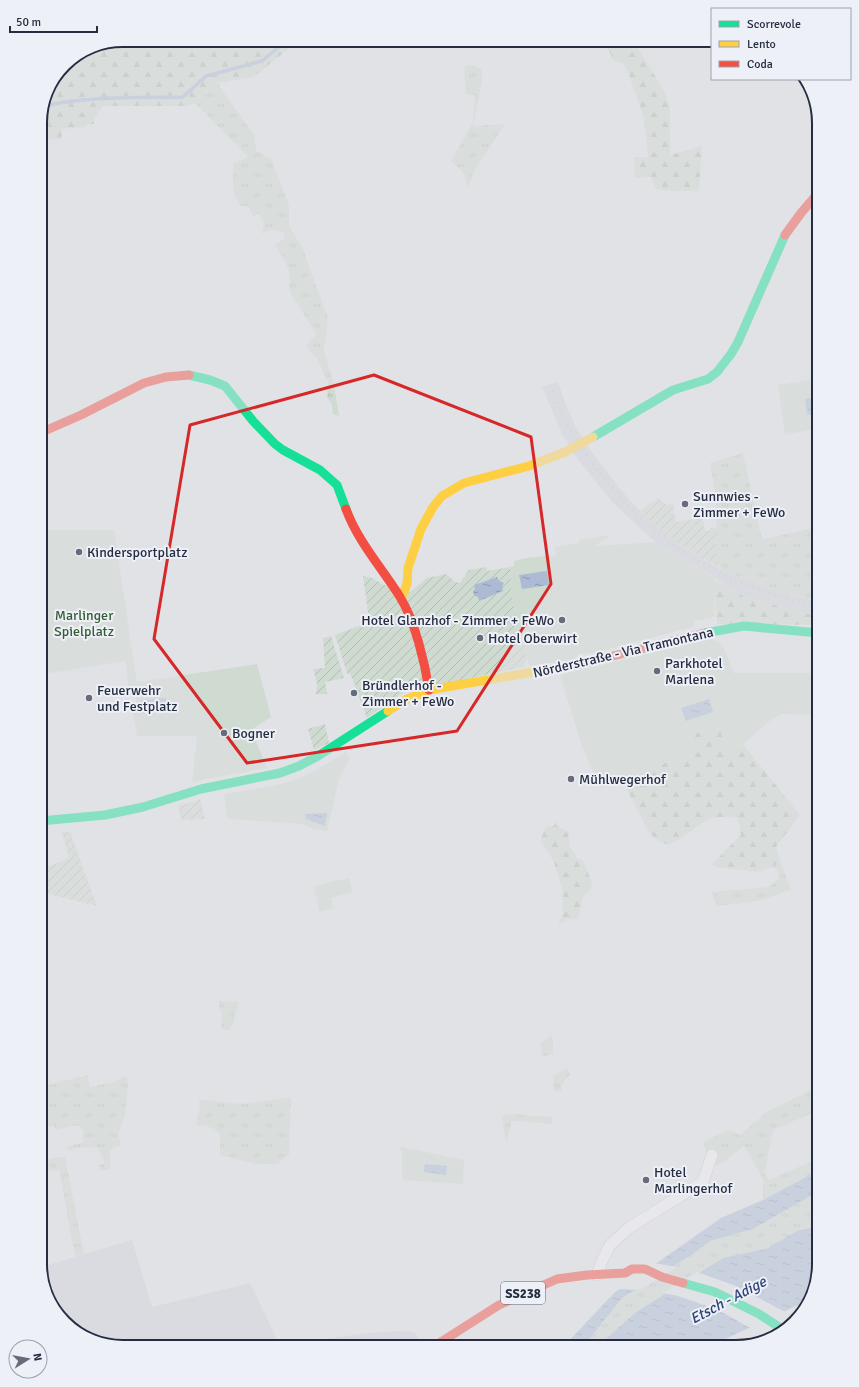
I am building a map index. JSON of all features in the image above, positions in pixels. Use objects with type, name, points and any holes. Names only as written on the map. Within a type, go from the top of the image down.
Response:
[{"type":"street","points":[[401,599],[407,584],[408,568],[421,528],[433,507],[442,496],[464,483],[529,466],[565,452],[673,390],[708,379],[720,368],[738,342],[785,235],[812,200]]},
{"type":"street","points":[[47,430],[81,415],[144,383],[166,377],[190,375],[210,380],[225,386],[253,421],[275,444],[320,470],[337,485],[349,518],[401,599],[411,621],[426,667],[429,690]]},
{"type":"street","name":"Nörderstraße - Via Tramontana","points":[[47,819],[105,815],[142,807],[201,789],[280,773],[299,766],[318,756],[405,700],[429,690],[585,663],[717,630],[744,626],[812,632]]},
{"type":"street","points":[[597,1275],[610,1245],[630,1227],[703,1182],[712,1155]]},
{"type":"street","name":"SS238","points":[[444,1340],[499,1305],[539,1286],[557,1280],[645,1269],[662,1277],[715,1292],[759,1314],[778,1327]]},
{"type":"street","name":"SS238","points":[[628,1272],[642,1279],[662,1277]]},
{"type":"highlighted area","points":[[374,375],[531,437],[551,584],[457,731],[247,763],[154,639],[190,425]]},
{"type":"shaded area","points":[[558,382],[576,427],[591,451],[621,490],[640,511],[669,538],[725,572],[789,595],[812,599],[812,614],[743,596],[655,542],[612,502],[576,457],[562,434],[542,387]]},
{"type":"shaded area","points":[[132,1240],[152,1307],[250,1283],[278,1340],[118,1340],[99,1336],[73,1321],[60,1306],[51,1288],[48,1278],[47,1265]]},
{"type":"shaded area","points":[[398,1331],[414,1332],[421,1340],[316,1340],[367,1333]]},
{"type":"green space","points":[[124,47],[291,47],[259,73],[250,78],[217,83],[211,86],[195,103],[186,106],[103,106],[94,119],[94,124],[86,124],[86,127],[61,129],[62,139],[47,140],[47,118],[53,94],[57,85],[69,69],[85,57],[94,53]]},
{"type":"green space","points":[[607,47],[637,47],[663,89],[670,107],[670,155],[702,146],[699,191],[671,191],[656,189],[651,177],[635,178],[634,157],[648,157],[644,118],[627,70],[623,63],[614,61]]},
{"type":"green space","points":[[472,65],[482,70],[482,81],[473,126],[505,124],[473,173],[470,184],[467,186],[462,172],[451,161],[473,122],[475,95],[466,94],[464,73],[465,67]]},
{"type":"green space","points":[[217,83],[254,135],[257,152],[261,152],[267,158],[271,158],[289,205],[289,226],[303,249],[328,318],[324,350],[334,385],[339,416],[333,414],[332,405],[327,397],[328,382],[317,359],[306,346],[316,334],[290,293],[288,268],[275,245],[285,238],[283,232],[270,230],[262,234],[264,223],[260,214],[253,216],[248,206],[240,206],[233,190],[233,164],[248,157],[195,103],[211,86]]},
{"type":"green space","points":[[812,379],[812,429],[785,435],[778,385]]},
{"type":"green space","points":[[743,453],[762,539],[812,528],[812,599],[789,595],[725,572],[720,568],[715,540],[717,537],[716,498],[710,463]]},
{"type":"green space","points":[[658,498],[666,505],[673,504],[676,522],[703,518],[705,531],[717,527],[717,538],[715,540],[720,568],[669,538],[640,511]]},
{"type":"green space","name":"Marlinger Spielplatz","points":[[47,530],[114,530],[137,682],[257,664],[271,717],[251,730],[267,768],[192,782],[197,736],[137,736],[132,707],[137,706],[136,695],[141,694],[141,687],[129,688],[125,661],[47,674]]},
{"type":"green space","points":[[612,535],[595,546],[655,542],[716,579],[714,586],[715,617],[694,621],[693,627],[593,653],[579,654],[574,659],[530,666],[522,635],[520,634],[512,599],[510,567],[514,566],[514,561],[526,558],[556,555],[555,547],[579,543],[578,540]]},
{"type":"green space","points":[[487,567],[487,571],[510,567],[512,599],[527,659],[523,667],[438,685],[415,684],[367,718],[351,675],[347,673],[335,635],[367,623],[369,613],[363,576],[372,578],[388,587],[410,592],[427,578],[446,574],[455,582],[460,583],[469,570]]},
{"type":"green space","points":[[717,580],[743,596],[812,614],[812,625],[717,624],[714,587]]},
{"type":"green space","points":[[331,636],[344,678],[325,682],[327,694],[316,694],[317,684],[313,669],[325,668],[323,638]]},
{"type":"green space","points":[[712,638],[723,646],[734,673],[812,673],[812,715],[781,714],[772,719],[743,744],[726,750],[719,726],[689,735],[695,754],[658,765],[600,788],[581,744],[560,675]]},
{"type":"green space","points":[[325,724],[329,743],[314,750],[308,729]]},
{"type":"green space","points":[[719,726],[726,749],[743,744],[800,815],[776,847],[781,863],[759,872],[720,868],[711,865],[741,835],[738,818],[712,818],[701,823],[680,839],[668,845],[659,841],[650,834],[621,779],[658,765],[695,754],[689,735]]},
{"type":"green space","points":[[346,752],[350,759],[339,779],[327,831],[311,828],[303,824],[228,819],[224,794],[270,786],[297,779],[316,770]]},
{"type":"green space","points":[[200,799],[205,819],[181,820],[178,806]]},
{"type":"green space","points":[[556,822],[556,825],[568,832],[570,847],[578,859],[583,860],[593,886],[583,897],[578,919],[567,919],[558,926],[563,913],[562,889],[554,862],[540,841],[546,827],[554,826]]},
{"type":"green space","points":[[62,832],[70,832],[97,906],[47,894],[47,865],[50,866],[69,858]]},
{"type":"green space","points":[[781,863],[791,890],[758,901],[716,906],[712,892],[768,887],[778,880],[778,872],[772,867]]},
{"type":"green space","points":[[349,878],[353,892],[331,898],[333,908],[319,912],[314,886]]},
{"type":"green space","points":[[219,1000],[239,1002],[229,1031],[221,1029],[222,1010],[219,1009]]},
{"type":"green space","points":[[550,1033],[553,1039],[553,1054],[543,1057],[540,1043],[550,1036]]},
{"type":"green space","points":[[567,1068],[570,1074],[561,1087],[562,1092],[554,1091],[553,1076]]},
{"type":"green space","points":[[87,1075],[90,1087],[113,1082],[127,1076],[128,1084],[125,1115],[118,1135],[121,1146],[113,1148],[110,1151],[110,1169],[100,1171],[99,1165],[105,1163],[98,1148],[85,1147],[69,1150],[66,1147],[83,1142],[83,1130],[79,1125],[56,1130],[53,1125],[47,1126],[47,1085]]},
{"type":"green space","points":[[812,1089],[812,1113],[773,1130],[765,1172],[769,1180],[812,1161],[812,1174],[763,1200],[763,1179],[744,1146],[721,1164],[709,1164],[712,1155],[706,1152],[703,1142],[728,1130],[740,1135],[768,1111]]},
{"type":"green space","points":[[291,1097],[289,1155],[277,1164],[255,1164],[220,1155],[220,1134],[213,1128],[196,1124],[200,1107],[199,1099],[241,1104]]},
{"type":"green space","points":[[513,1114],[552,1117],[552,1124],[512,1121],[506,1144],[502,1116]]},
{"type":"green space","points":[[399,1147],[464,1160],[463,1184],[404,1180],[402,1177],[402,1152]]},
{"type":"green space","points":[[56,1157],[65,1157],[84,1254],[75,1257],[59,1170],[47,1171],[47,1160]]},
{"type":"green space","points":[[812,1195],[812,1228],[797,1231],[768,1248],[723,1258],[636,1312],[605,1340],[589,1340],[622,1298],[693,1254],[710,1241],[753,1229]]},
{"type":"water","points":[[812,398],[812,414],[807,415],[805,399]]},
{"type":"water","points":[[547,571],[549,585],[522,589],[519,575]]},
{"type":"water","points":[[497,577],[499,581],[504,583],[502,587],[503,591],[479,601],[478,597],[474,595],[473,592],[475,589],[474,585]]},
{"type":"water","points":[[166,698],[167,711],[142,713],[141,700]]},
{"type":"water","points":[[709,699],[713,712],[686,721],[681,708]]},
{"type":"water","points":[[327,813],[325,826],[306,819],[305,814]]},
{"type":"water","points":[[425,1164],[447,1166],[446,1175],[424,1172]]},
{"type":"water","points":[[812,1174],[812,1195],[753,1229],[710,1241],[693,1254],[622,1298],[589,1340],[570,1340],[614,1293],[721,1218],[763,1200]]},
{"type":"water","name":"Etsch - Adige","points":[[812,1228],[811,1273],[806,1293],[801,1304],[723,1340],[605,1340],[636,1312],[723,1258],[768,1248],[797,1231]]},
{"type":"pier","points":[[654,1263],[677,1267],[639,1290],[617,1289]]},
{"type":"pier","points":[[697,1272],[736,1286],[787,1313],[752,1329],[718,1310],[678,1296],[663,1293]]},
{"type":"waterway","points":[[50,105],[95,99],[183,97],[206,76],[262,61],[279,47]]},
{"type":"railway","points":[[550,385],[569,427],[594,465],[623,500],[656,531],[692,557],[732,579],[775,595],[812,604]]},
{"type":"traffic: fast","points":[[593,437],[673,390],[708,379],[717,372],[738,342],[785,235]]},
{"type":"traffic: fast","points":[[189,375],[210,380],[225,386],[253,421],[275,444],[320,470],[337,485],[346,509]]},
{"type":"traffic: fast","points":[[705,633],[744,626],[812,632]]},
{"type":"traffic: fast","points":[[47,820],[105,815],[143,807],[201,789],[280,773],[299,766],[318,756],[388,711]]},
{"type":"traffic: fast","points":[[683,1283],[715,1292],[759,1314],[778,1327]]},
{"type":"traffic: slow","points":[[565,452],[593,437]]},
{"type":"traffic: slow","points":[[401,599],[407,584],[408,568],[421,529],[433,507],[442,496],[464,483],[529,466],[565,452]]},
{"type":"traffic: slow","points":[[388,711],[405,700],[429,690],[562,667]]},
{"type":"traffic: jam","points":[[785,235],[812,200]]},
{"type":"traffic: jam","points":[[47,430],[81,415],[144,383],[166,377],[189,375]]},
{"type":"traffic: jam","points":[[346,509],[357,533],[393,586],[405,607],[419,642],[429,690]]},
{"type":"traffic: jam","points":[[562,667],[585,663],[705,633]]},
{"type":"traffic: jam","points":[[444,1340],[499,1305],[557,1279],[587,1275],[625,1273],[632,1269],[645,1269],[662,1277],[683,1283]]},
{"type":"place","name":"Sunnwies - Zimmer + FeWo","points":[[685,504]]},
{"type":"place","name":"Kindersportplatz","points":[[79,552]]},
{"type":"place","name":"Hotel Glanzhof - Zimmer + FeWo","points":[[562,620]]},
{"type":"place","name":"Hotel Oberwirt","points":[[480,638]]},
{"type":"place","name":"Parkhotel Marlena","points":[[657,671]]},
{"type":"place","name":"Bründlerhof - Zimmer + FeWo","points":[[354,693]]},
{"type":"place","name":"Feuerwehr und Festplatz","points":[[89,698]]},
{"type":"place","name":"Bogner","points":[[224,733]]},
{"type":"place","name":"Mühlwegerhof","points":[[571,779]]},
{"type":"place","name":"Hotel Marlingerhof","points":[[646,1180]]}]
